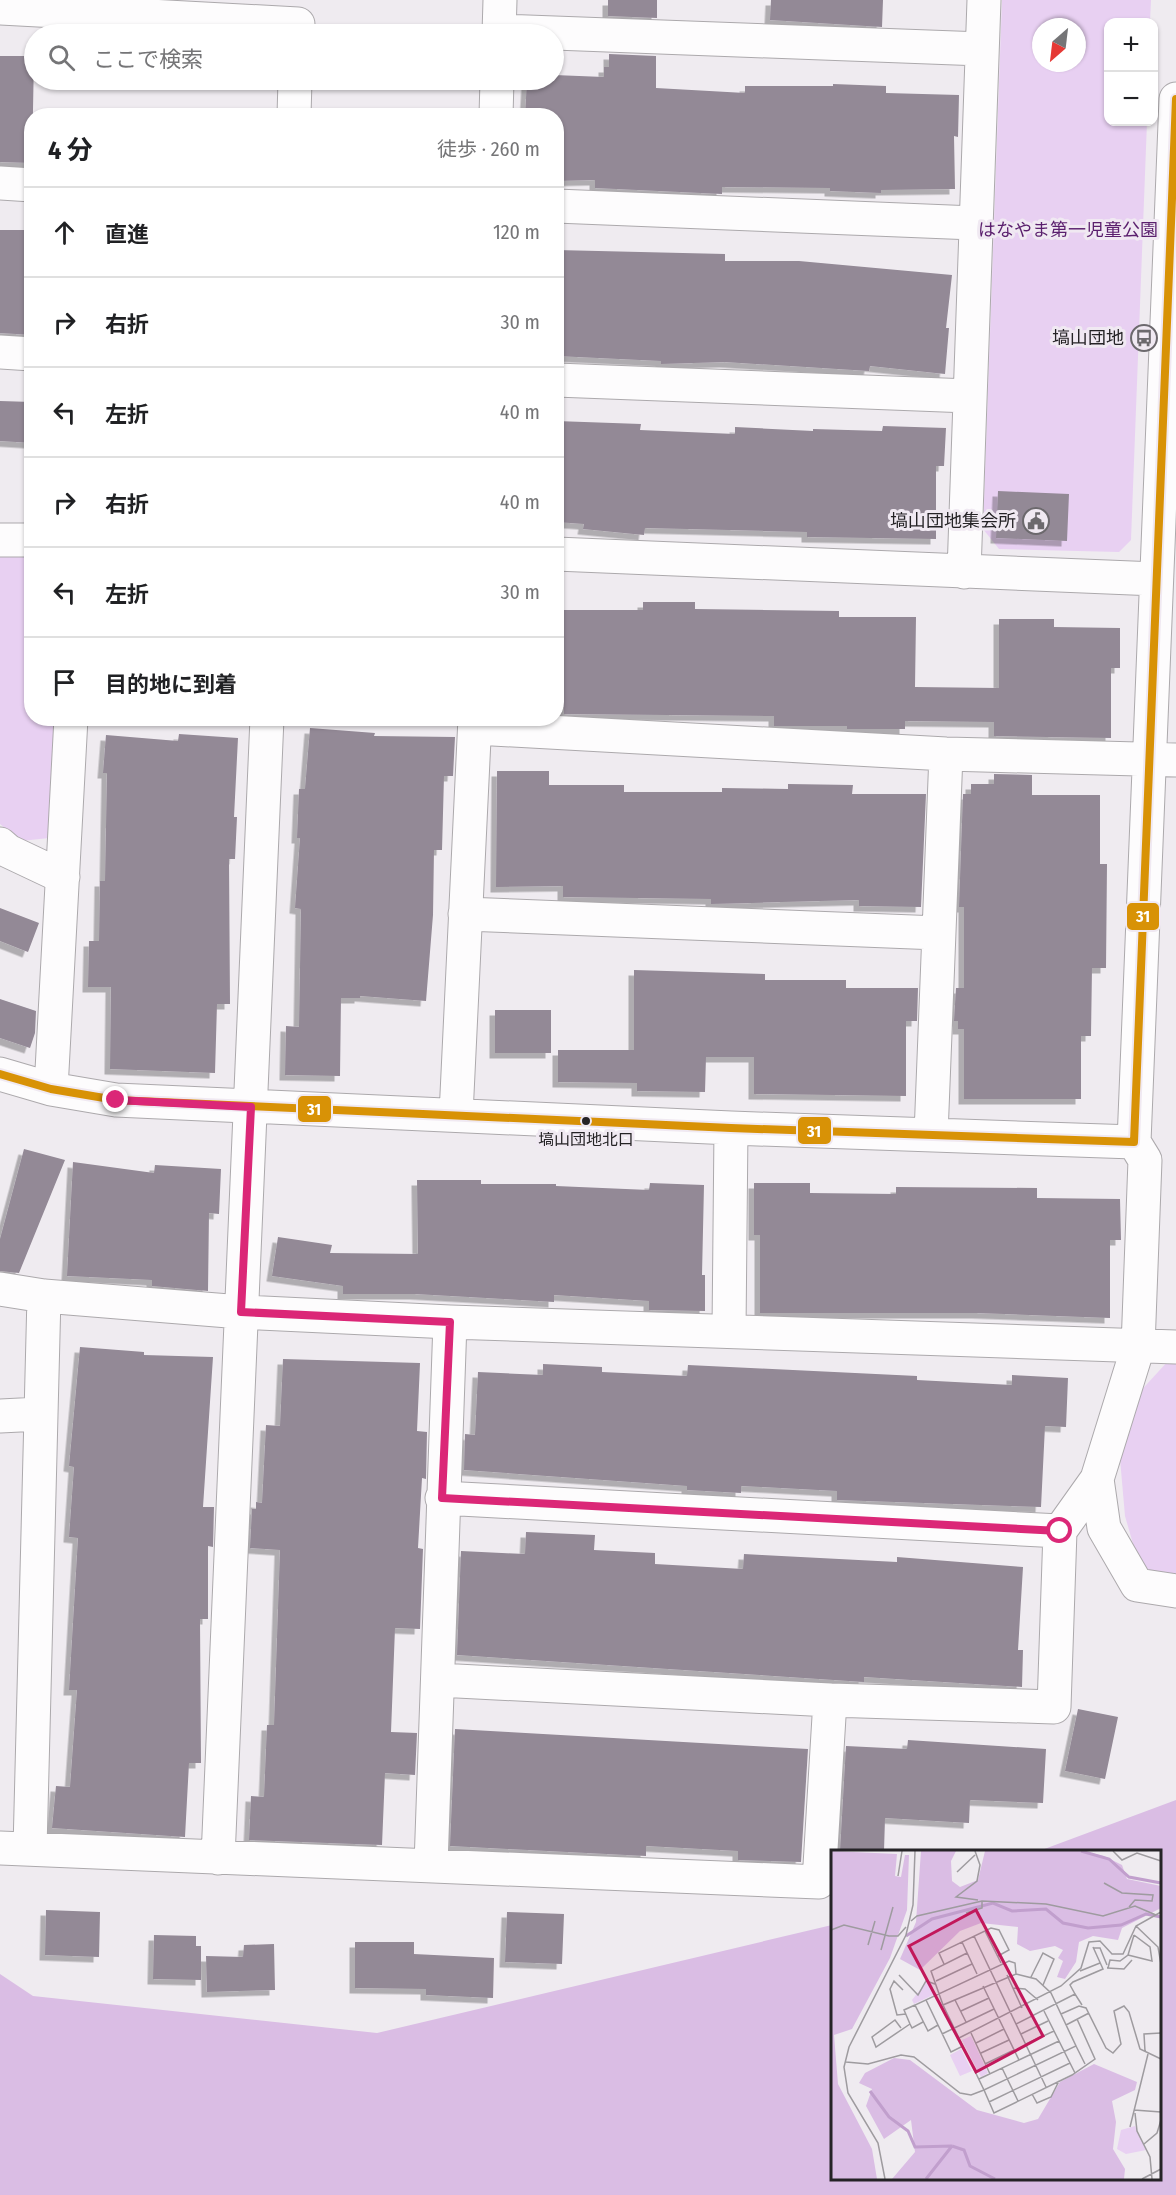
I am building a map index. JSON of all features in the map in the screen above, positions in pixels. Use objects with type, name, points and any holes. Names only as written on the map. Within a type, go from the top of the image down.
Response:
[{"type":"street","points":[[964,572],[974,222],[984,0]]},
{"type":"street","points":[[0,8],[298,20]]},
{"type":"street","points":[[500,22],[536,24]]},
{"type":"street","points":[[564,26],[982,49]]},
{"type":"street","points":[[294,108],[295,90]]},
{"type":"street","points":[[496,108],[497,90]]},
{"type":"street","points":[[438,1680],[830,1700],[1054,1707],[1060,1531],[1097,1479],[1138,1347],[1145,1160],[1134,1142],[1162,760],[1156,579],[1169,447],[1176,99]]},
{"type":"street","points":[[0,183],[24,184]]},
{"type":"street","points":[[564,206],[974,222]]},
{"type":"street","points":[[0,352],[24,354]]},
{"type":"street","points":[[564,380],[969,396]]},
{"type":"street","points":[[0,540],[24,540]]},
{"type":"street","points":[[564,554],[1156,579]]},
{"type":"street","points":[[51,1089],[71,726]]},
{"type":"street","points":[[218,1858],[267,726]]},
{"type":"street","points":[[456,1115],[475,726]]},
{"type":"street","points":[[521,726],[946,754],[1162,760]]},
{"type":"street","points":[[931,1135],[946,754]]},
{"type":"street","points":[[0,844],[8,851],[63,877]]},
{"type":"street","points":[[465,914],[938,933]]},
{"type":"street","points":[[0,1074],[51,1089],[116,1100],[731,1128],[1134,1142]]},
{"type":"street","points":[[729,1331],[731,1128]]},
{"type":"street","points":[[0,1289],[44,1296],[241,1312],[450,1322],[1176,1347]]},
{"type":"street","points":[[44,1296],[40,1414],[15,1848],[819,1882],[830,1700]]},
{"type":"street","points":[[431,1865],[442,1498],[450,1322]]},
{"type":"street","points":[[0,1416],[40,1414]]},
{"type":"street","points":[[1097,1479],[1104,1528],[1137,1585],[1176,1591]]},
{"type":"street","points":[[442,1498],[1060,1531]]},
{"type":"green space","name":"はなやま第一児童公園","points":[[1002,0],[1151,0],[1150,18],[1104,18],[1104,126],[1147,126],[1131,540],[1119,552],[999,549],[983,529]]},
{"type":"green space","points":[[0,555],[24,556],[24,726],[54,726],[49,838],[21,841],[0,824]]},
{"type":"green space","points":[[1169,1360],[1176,1361],[1176,1577],[1140,1568],[1125,1516],[1118,1436],[1136,1396]]},
{"type":"shaded area","points":[[1176,1800],[1176,2195],[0,2195],[0,1974],[33,1996],[377,2033],[831,1925],[831,2180],[1161,2180],[1161,1850],[1042,1850]]},
{"type":"building","points":[[608,0],[657,0],[657,18],[608,16]]},
{"type":"building","points":[[771,0],[883,0],[882,27],[770,20]]},
{"type":"building","points":[[609,54],[656,56],[656,88],[745,93],[745,86],[833,86],[833,84],[886,86],[886,93],[959,95],[958,137],[954,136],[955,189],[881,190],[881,193],[830,191],[830,188],[722,187],[722,194],[595,188],[595,180],[564,181],[564,108],[525,108],[526,90],[564,90],[564,75],[604,77],[604,67],[609,67]]},
{"type":"building","points":[[0,56],[24,56],[24,90],[33,90],[33,108],[24,108],[24,163],[0,162]]},
{"type":"building","points":[[0,230],[24,230],[24,334],[0,333]]},
{"type":"building","points":[[564,250],[725,254],[725,261],[799,261],[952,275],[946,328],[949,328],[945,374],[870,366],[869,371],[725,362],[661,364],[661,361],[564,356]]},
{"type":"building","points":[[0,401],[24,402],[24,442],[0,441]]},
{"type":"building","points":[[564,421],[641,424],[640,430],[735,434],[735,427],[813,431],[813,429],[882,431],[883,426],[946,428],[944,466],[936,466],[936,539],[807,537],[807,532],[645,528],[644,535],[583,529],[584,524],[564,523]]},
{"type":"building","name":"塙山団地集会所","points":[[998,491],[1069,494],[1067,541],[996,538]]},
{"type":"building","points":[[643,602],[695,602],[695,609],[839,611],[839,617],[916,617],[915,687],[999,688],[999,619],[1054,619],[1054,627],[1120,628],[1120,668],[1111,668],[1111,738],[994,736],[994,722],[905,721],[905,729],[847,729],[847,726],[774,726],[774,716],[564,714],[564,610],[643,610]]},
{"type":"building","points":[[310,728],[375,733],[374,736],[455,737],[453,776],[444,776],[442,850],[434,850],[433,915],[426,1001],[360,996],[360,998],[341,998],[340,1076],[285,1075],[286,1026],[299,1027],[301,909],[295,908],[300,838],[297,838],[299,789],[305,789]]},
{"type":"building","points":[[179,734],[238,738],[234,817],[237,817],[235,859],[229,859],[230,1004],[217,1004],[215,1073],[110,1069],[111,987],[88,987],[89,941],[99,941],[100,881],[105,881],[107,773],[103,773],[106,735],[178,741]]},
{"type":"building","points":[[497,771],[549,771],[549,785],[624,785],[624,792],[722,792],[722,788],[788,789],[788,784],[853,785],[852,794],[926,794],[921,907],[859,906],[859,900],[711,904],[711,899],[563,897],[563,886],[496,887]]},
{"type":"building","points":[[994,774],[1032,775],[1032,795],[1100,795],[1100,864],[1107,864],[1106,968],[1092,968],[1091,1036],[1081,1036],[1081,1099],[964,1099],[964,1029],[958,1029],[958,1021],[954,1021],[956,988],[964,988],[964,907],[959,907],[963,794],[971,794],[971,784],[994,784]]},
{"type":"building","points":[[0,908],[39,923],[28,952],[0,941]]},
{"type":"building","points":[[634,970],[765,974],[765,980],[846,980],[846,988],[918,988],[917,1021],[906,1021],[906,1096],[754,1094],[754,1057],[706,1057],[705,1092],[637,1091],[637,1083],[558,1082],[558,1050],[634,1050]]},
{"type":"building","points":[[0,999],[36,1011],[35,1033],[30,1048],[0,1038]]},
{"type":"building","points":[[495,1010],[551,1010],[551,1053],[495,1053]]},
{"type":"building","points":[[24,1149],[65,1160],[19,1273],[0,1271],[0,1239]]},
{"type":"building","points":[[73,1162],[154,1173],[155,1165],[221,1169],[219,1214],[209,1213],[208,1291],[152,1286],[152,1280],[67,1276]]},
{"type":"building","points":[[417,1180],[481,1180],[481,1184],[556,1184],[556,1186],[649,1190],[650,1183],[704,1185],[702,1275],[705,1275],[705,1311],[649,1310],[649,1301],[554,1295],[554,1302],[415,1294],[343,1294],[343,1286],[272,1276],[278,1237],[332,1245],[330,1253],[418,1254]]},
{"type":"building","points":[[754,1183],[810,1183],[810,1193],[896,1194],[896,1187],[1037,1188],[1037,1198],[1120,1199],[1121,1240],[1110,1240],[1110,1318],[977,1313],[760,1313],[760,1235],[754,1235]]},
{"type":"building","points":[[80,1347],[144,1352],[144,1355],[213,1357],[203,1507],[214,1507],[213,1547],[208,1546],[208,1619],[200,1619],[201,1763],[189,1763],[185,1837],[52,1828],[56,1786],[70,1787],[77,1690],[69,1690],[78,1538],[69,1537],[74,1467],[69,1466]]},
{"type":"building","points":[[283,1359],[420,1363],[417,1431],[427,1432],[426,1479],[422,1478],[418,1548],[423,1549],[420,1629],[395,1628],[391,1732],[417,1733],[415,1775],[385,1773],[382,1845],[249,1840],[251,1796],[264,1797],[267,1725],[274,1725],[280,1550],[250,1548],[252,1509],[256,1509],[256,1502],[262,1503],[266,1425],[280,1426]]},
{"type":"building","points":[[543,1364],[602,1367],[602,1372],[687,1376],[688,1365],[917,1376],[917,1380],[1012,1385],[1012,1375],[1068,1378],[1066,1427],[1045,1426],[1041,1507],[837,1500],[837,1491],[741,1486],[741,1493],[687,1490],[687,1486],[464,1470],[465,1434],[475,1435],[478,1372],[543,1375]]},
{"type":"building","points":[[526,1532],[595,1535],[594,1550],[655,1553],[655,1564],[743,1569],[744,1554],[897,1562],[897,1557],[1023,1567],[1018,1650],[1023,1650],[1022,1687],[864,1677],[864,1682],[457,1655],[461,1551],[525,1554]]},
{"type":"building","points":[[1078,1709],[1118,1717],[1105,1779],[1065,1771]]},
{"type":"building","points":[[455,1729],[808,1749],[801,1862],[738,1860],[738,1851],[646,1846],[646,1856],[450,1846]]},
{"type":"building","points":[[908,1740],[1046,1749],[1043,1803],[970,1800],[969,1823],[885,1818],[884,1850],[840,1850],[846,1746],[907,1749]]},
{"type":"building","points":[[46,1910],[100,1912],[99,1957],[45,1955]]},
{"type":"building","points":[[507,1912],[564,1914],[562,1964],[505,1962]]},
{"type":"building","points":[[154,1935],[196,1936],[196,1946],[201,1946],[201,1980],[153,1979]]},
{"type":"building","points":[[355,1942],[414,1942],[414,1954],[494,1958],[493,1998],[426,1995],[426,1989],[355,1988]]},
{"type":"building","points":[[274,1944],[275,1990],[207,1992],[206,1956],[243,1957],[244,1945]]},
{"type":"transit line","name":"31","points":[[0,1074],[51,1089],[116,1100],[731,1128],[1134,1142],[1176,99]]},
{"type":"place","name":"塙山団地","points":[[1144,338]]},
{"type":"place","name":"塙山団地集会所","points":[[1036,521]]},
{"type":"place","name":"塙山団地北口","points":[[586,1121]]},
{"type":"route","points":[[116,1100],[251,1107],[241,1312],[450,1322],[442,1498],[1060,1531]]}]
